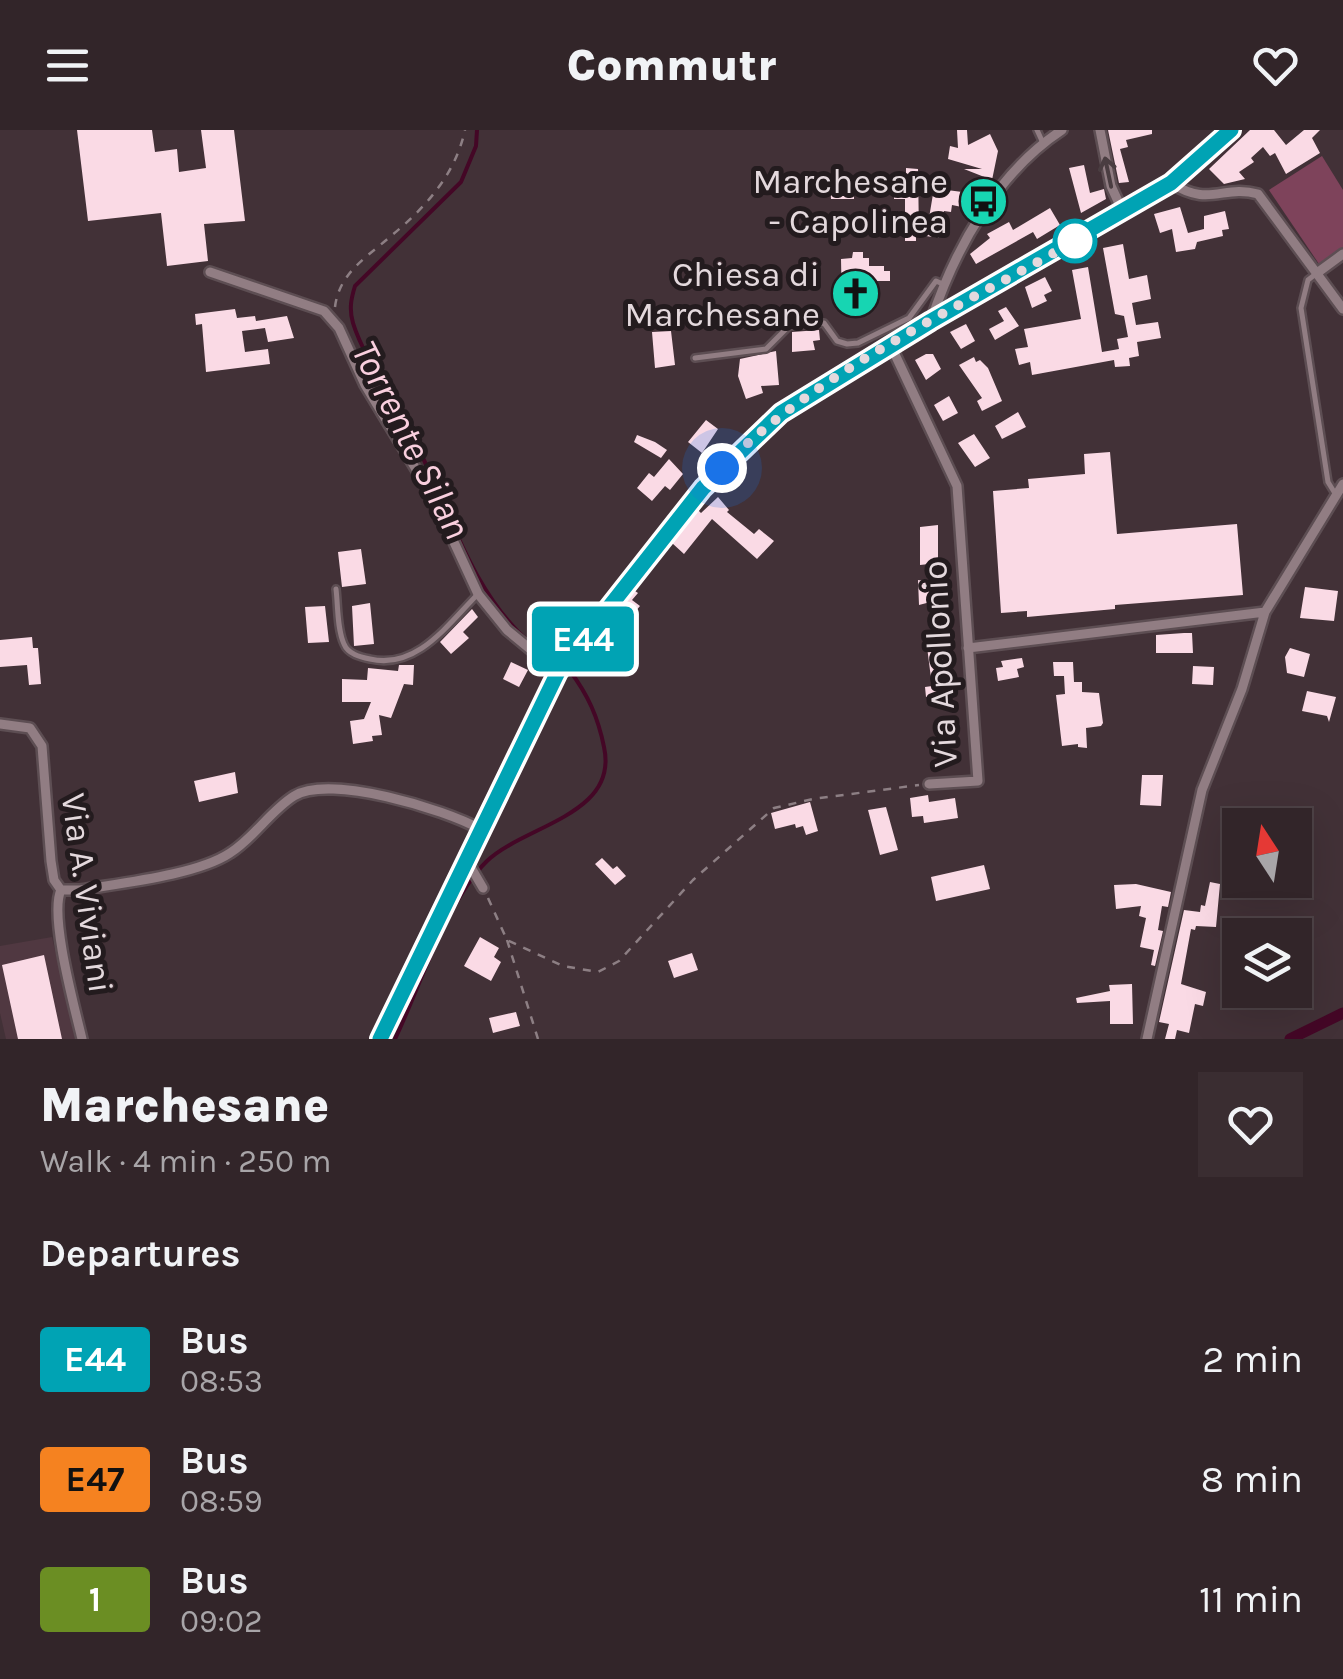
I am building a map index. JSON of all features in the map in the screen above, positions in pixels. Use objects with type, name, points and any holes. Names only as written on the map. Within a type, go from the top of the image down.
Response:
[{"type":"main road","points":[[380,1039],[558,672],[703,488],[781,413],[931,321],[1171,183],[1231,130]]},
{"type":"street","points":[[931,321],[946,286],[1011,172],[1062,130]]},
{"type":"street","points":[[1100,130],[1111,186],[1123,212]]},
{"type":"street","points":[[1171,183],[1198,197],[1258,194],[1343,309]]},
{"type":"street","points":[[1317,273],[1343,254]]},
{"type":"street","points":[[210,272],[324,312],[339,328],[365,385],[434,499],[478,594],[507,630],[558,672]]},
{"type":"street","name":"Via Apollonio","points":[[891,346],[956,486],[978,781],[928,784]]},
{"type":"street","points":[[1147,1039],[1202,790],[1242,689],[1265,612],[1343,484]]},
{"type":"street","points":[[968,648],[1265,612]]},
{"type":"street","name":"Via A. Viviani","points":[[0,724],[30,728],[42,746],[51,861],[54,880],[61,890],[56,899],[82,1039]]},
{"type":"street","points":[[61,890],[80,890],[206,864],[230,853],[281,806],[312,788],[354,788],[480,830]]},
{"type":"street","points":[[466,858],[483,888]]},
{"type":"lane","points":[[1038,130],[1043,143]]},
{"type":"lane","points":[[1317,273],[1308,280],[1301,308],[1328,482],[1336,496]]},
{"type":"lane","points":[[695,358],[756,352],[773,344],[790,326],[824,322],[837,341],[858,343],[909,318],[936,280],[946,286]]},
{"type":"lane","points":[[336,589],[344,644],[351,653],[377,661],[396,661],[419,652],[478,594]]},
{"type":"path","points":[[339,328],[337,292],[347,275],[392,236],[448,177],[466,130]]},
{"type":"path","name":"Via Apollonio","points":[[507,940],[563,966],[598,972],[619,960],[694,880],[774,808],[812,798],[928,784]]},
{"type":"path","points":[[483,888],[507,940],[538,1039]]},
{"type":"shaded area","points":[[1322,156],[1343,190],[1343,248],[1319,264],[1269,190]]},
{"type":"shaded area","points":[[52,937],[75,1039],[6,1039],[0,1013],[0,946]]},
{"type":"building","points":[[77,130],[152,130],[155,152],[177,149],[179,172],[206,168],[201,130],[234,130],[245,221],[204,224],[208,261],[167,266],[161,213],[88,221]]},
{"type":"building","points":[[957,130],[967,130],[968,145],[990,134],[998,151],[992,180],[964,169],[982,169],[948,159],[950,146],[958,148]]},
{"type":"building","points":[[1108,130],[1152,130],[1152,134],[1126,140],[1128,147],[1120,149],[1129,182],[1119,183]]},
{"type":"building","points":[[1250,130],[1274,130],[1286,145],[1304,130],[1320,130],[1312,138],[1320,153],[1286,174],[1275,153],[1270,156],[1263,147],[1251,158],[1254,162],[1239,172],[1245,179],[1224,184],[1209,169]]},
{"type":"building","points":[[1084,165],[1090,193],[1104,189],[1106,199],[1081,213],[1069,168]]},
{"type":"building","points":[[906,168],[918,169],[916,241],[905,241],[905,199],[894,199],[897,177],[906,178]]},
{"type":"building","points":[[936,176],[949,178],[947,190],[970,193],[967,208],[952,205],[951,212],[944,211],[939,238],[926,236]]},
{"type":"building","points":[[830,182],[846,182],[847,189],[854,189],[854,199],[831,199]]},
{"type":"building","points":[[1180,207],[1188,233],[1204,229],[1204,216],[1225,211],[1229,229],[1222,230],[1223,236],[1197,242],[1195,249],[1176,252],[1172,229],[1160,233],[1154,214]]},
{"type":"building","points":[[1050,208],[1060,225],[1037,239],[1033,232],[976,264],[970,254],[990,238],[987,234],[1009,222],[1013,230]]},
{"type":"building","points":[[1123,244],[1129,279],[1147,275],[1151,299],[1132,303],[1136,325],[1158,322],[1161,338],[1137,342],[1139,356],[1129,358],[1130,366],[1115,367],[1114,360],[1032,375],[1030,362],[1019,365],[1015,349],[1028,347],[1024,329],[1081,319],[1072,270],[1088,267],[1102,352],[1119,349],[1117,339],[1128,337],[1124,316],[1115,314],[1103,248]]},
{"type":"building","name":"Chiesa di Marchesane","points":[[853,252],[863,252],[863,258],[869,258],[869,266],[884,266],[884,271],[890,271],[890,281],[870,281],[870,308],[842,309],[841,259],[852,258]]},
{"type":"building","points":[[1045,277],[1052,291],[1044,295],[1047,301],[1032,308],[1025,287]]},
{"type":"building","points":[[1006,307],[1019,326],[995,340],[989,329],[1004,321],[998,311]]},
{"type":"building","points":[[235,309],[237,318],[255,316],[256,321],[287,316],[294,338],[268,342],[265,328],[242,331],[245,352],[268,349],[270,364],[206,372],[202,324],[196,325],[195,314]]},
{"type":"building","points":[[966,324],[975,341],[961,349],[950,332]]},
{"type":"building","points":[[819,330],[820,340],[813,341],[815,350],[792,352],[792,332]]},
{"type":"building","points":[[671,331],[675,365],[655,368],[652,332]]},
{"type":"building","points":[[776,351],[779,385],[761,386],[763,393],[746,399],[738,376],[740,359]]},
{"type":"building","points":[[933,354],[941,369],[926,380],[915,360]]},
{"type":"building","points":[[974,357],[988,368],[1002,401],[982,411],[977,401],[982,398],[959,365]]},
{"type":"building","points":[[949,396],[958,413],[943,421],[934,405]]},
{"type":"building","points":[[1018,412],[1026,427],[1002,439],[995,426]]},
{"type":"building","points":[[706,420],[718,429],[702,453],[688,442]]},
{"type":"building","points":[[974,434],[990,458],[975,467],[958,443]]},
{"type":"building","points":[[637,435],[667,450],[661,458],[634,442]]},
{"type":"building","points":[[1110,452],[1117,534],[1237,524],[1243,595],[1115,605],[1115,609],[1027,617],[1027,611],[1001,613],[993,491],[1029,488],[1028,479],[1085,474],[1084,454]]},
{"type":"building","points":[[669,459],[683,474],[670,490],[665,486],[652,501],[637,488],[649,473],[654,477]]},
{"type":"building","points":[[718,497],[727,512],[754,534],[759,529],[774,541],[757,559],[712,519],[684,554],[672,543],[698,510],[701,513]]},
{"type":"building","points":[[938,525],[938,563],[920,565],[920,527]]},
{"type":"building","points":[[361,549],[366,584],[342,587],[338,552]]},
{"type":"building","points":[[918,580],[937,583],[938,600],[919,605]]},
{"type":"building","points":[[1305,587],[1338,591],[1334,621],[1300,618]]},
{"type":"building","points":[[635,591],[638,593],[632,600],[640,606],[629,619],[636,625],[606,648],[598,638]]},
{"type":"building","points":[[370,603],[374,644],[354,646],[352,606]]},
{"type":"building","points":[[325,606],[329,642],[308,643],[305,607]]},
{"type":"building","points":[[472,609],[478,617],[463,632],[469,638],[451,654],[440,642]]},
{"type":"building","points":[[1192,633],[1193,653],[1156,653],[1156,635]]},
{"type":"building","points":[[32,637],[33,648],[38,648],[41,684],[29,685],[27,665],[0,667],[0,640]]},
{"type":"building","points":[[946,638],[951,696],[926,697],[925,687],[932,686],[926,639]]},
{"type":"building","points":[[1290,648],[1310,654],[1304,677],[1287,673],[1285,657]]},
{"type":"building","points":[[1022,658],[1024,667],[1017,669],[1019,677],[998,681],[996,668],[1003,667],[1001,661]]},
{"type":"building","points":[[511,662],[528,670],[519,687],[503,679]]},
{"type":"building","points":[[1053,662],[1073,662],[1074,682],[1082,682],[1082,692],[1099,693],[1103,723],[1086,728],[1087,748],[1078,744],[1062,746],[1056,695],[1065,694],[1064,676],[1054,676]]},
{"type":"building","points":[[399,665],[414,665],[413,685],[404,684],[391,718],[379,715],[382,735],[372,736],[373,741],[353,744],[350,721],[364,719],[371,702],[342,702],[342,679],[367,680],[368,668],[398,671]]},
{"type":"building","points":[[1193,666],[1214,667],[1213,685],[1192,684]]},
{"type":"building","points":[[1307,691],[1336,697],[1329,722],[1327,716],[1302,711]]},
{"type":"building","points":[[235,772],[238,793],[199,802],[194,781]]},
{"type":"building","points":[[1142,775],[1163,775],[1161,806],[1140,805]]},
{"type":"building","points":[[928,795],[929,802],[955,798],[958,818],[924,823],[923,816],[912,817],[910,798]]},
{"type":"building","points":[[810,802],[818,831],[806,835],[803,826],[796,828],[795,824],[775,829],[771,813]]},
{"type":"building","points":[[886,807],[898,850],[880,855],[868,810]]},
{"type":"building","points":[[602,858],[626,876],[615,885],[595,864]]},
{"type":"building","points":[[984,865],[990,889],[936,901],[931,877]]},
{"type":"building","points":[[1210,882],[1220,884],[1216,927],[1191,929],[1181,984],[1206,992],[1203,1006],[1195,1004],[1189,1033],[1177,1030],[1175,1039],[1165,1039],[1169,1024],[1159,1022],[1184,910],[1200,912]]},
{"type":"building","points":[[1136,884],[1171,892],[1168,907],[1162,906],[1158,930],[1163,931],[1155,966],[1151,965],[1154,950],[1140,947],[1146,918],[1139,916],[1141,906],[1116,909],[1114,885]]},
{"type":"building","points":[[480,937],[499,948],[494,957],[501,962],[491,981],[464,966]]},
{"type":"building","points":[[692,953],[698,970],[674,978],[668,961]]},
{"type":"building","points":[[44,955],[62,1039],[18,1039],[2,965]]},
{"type":"building","points":[[1132,984],[1133,1024],[1110,1024],[1110,1001],[1077,1003],[1076,998],[1110,991],[1109,985]]},
{"type":"building","points":[[516,1012],[520,1026],[493,1033],[489,1018]]},
{"type":"waterway","name":"Torrente Silan","points":[[477,130],[476,146],[461,182],[355,286],[351,313],[364,349],[410,431],[475,571],[509,622],[530,643]]},
{"type":"waterway","points":[[395,1039],[446,921],[472,878],[487,861],[565,816],[597,788],[605,770],[602,736],[570,671]]},
{"type":"waterway","points":[[1290,1039],[1343,1013]]},
{"type":"bus line","name":"E44","points":[[380,1039],[558,672],[703,488],[781,413],[931,321],[1171,183],[1231,130]]},
{"type":"place","name":"Marchesane - Capolinea","points":[[983,201]]},
{"type":"place","name":"Chiesa di Marchesane","points":[[855,294]]},
{"type":"route","points":[[722,468],[781,413],[931,321],[1075,241]]}]
